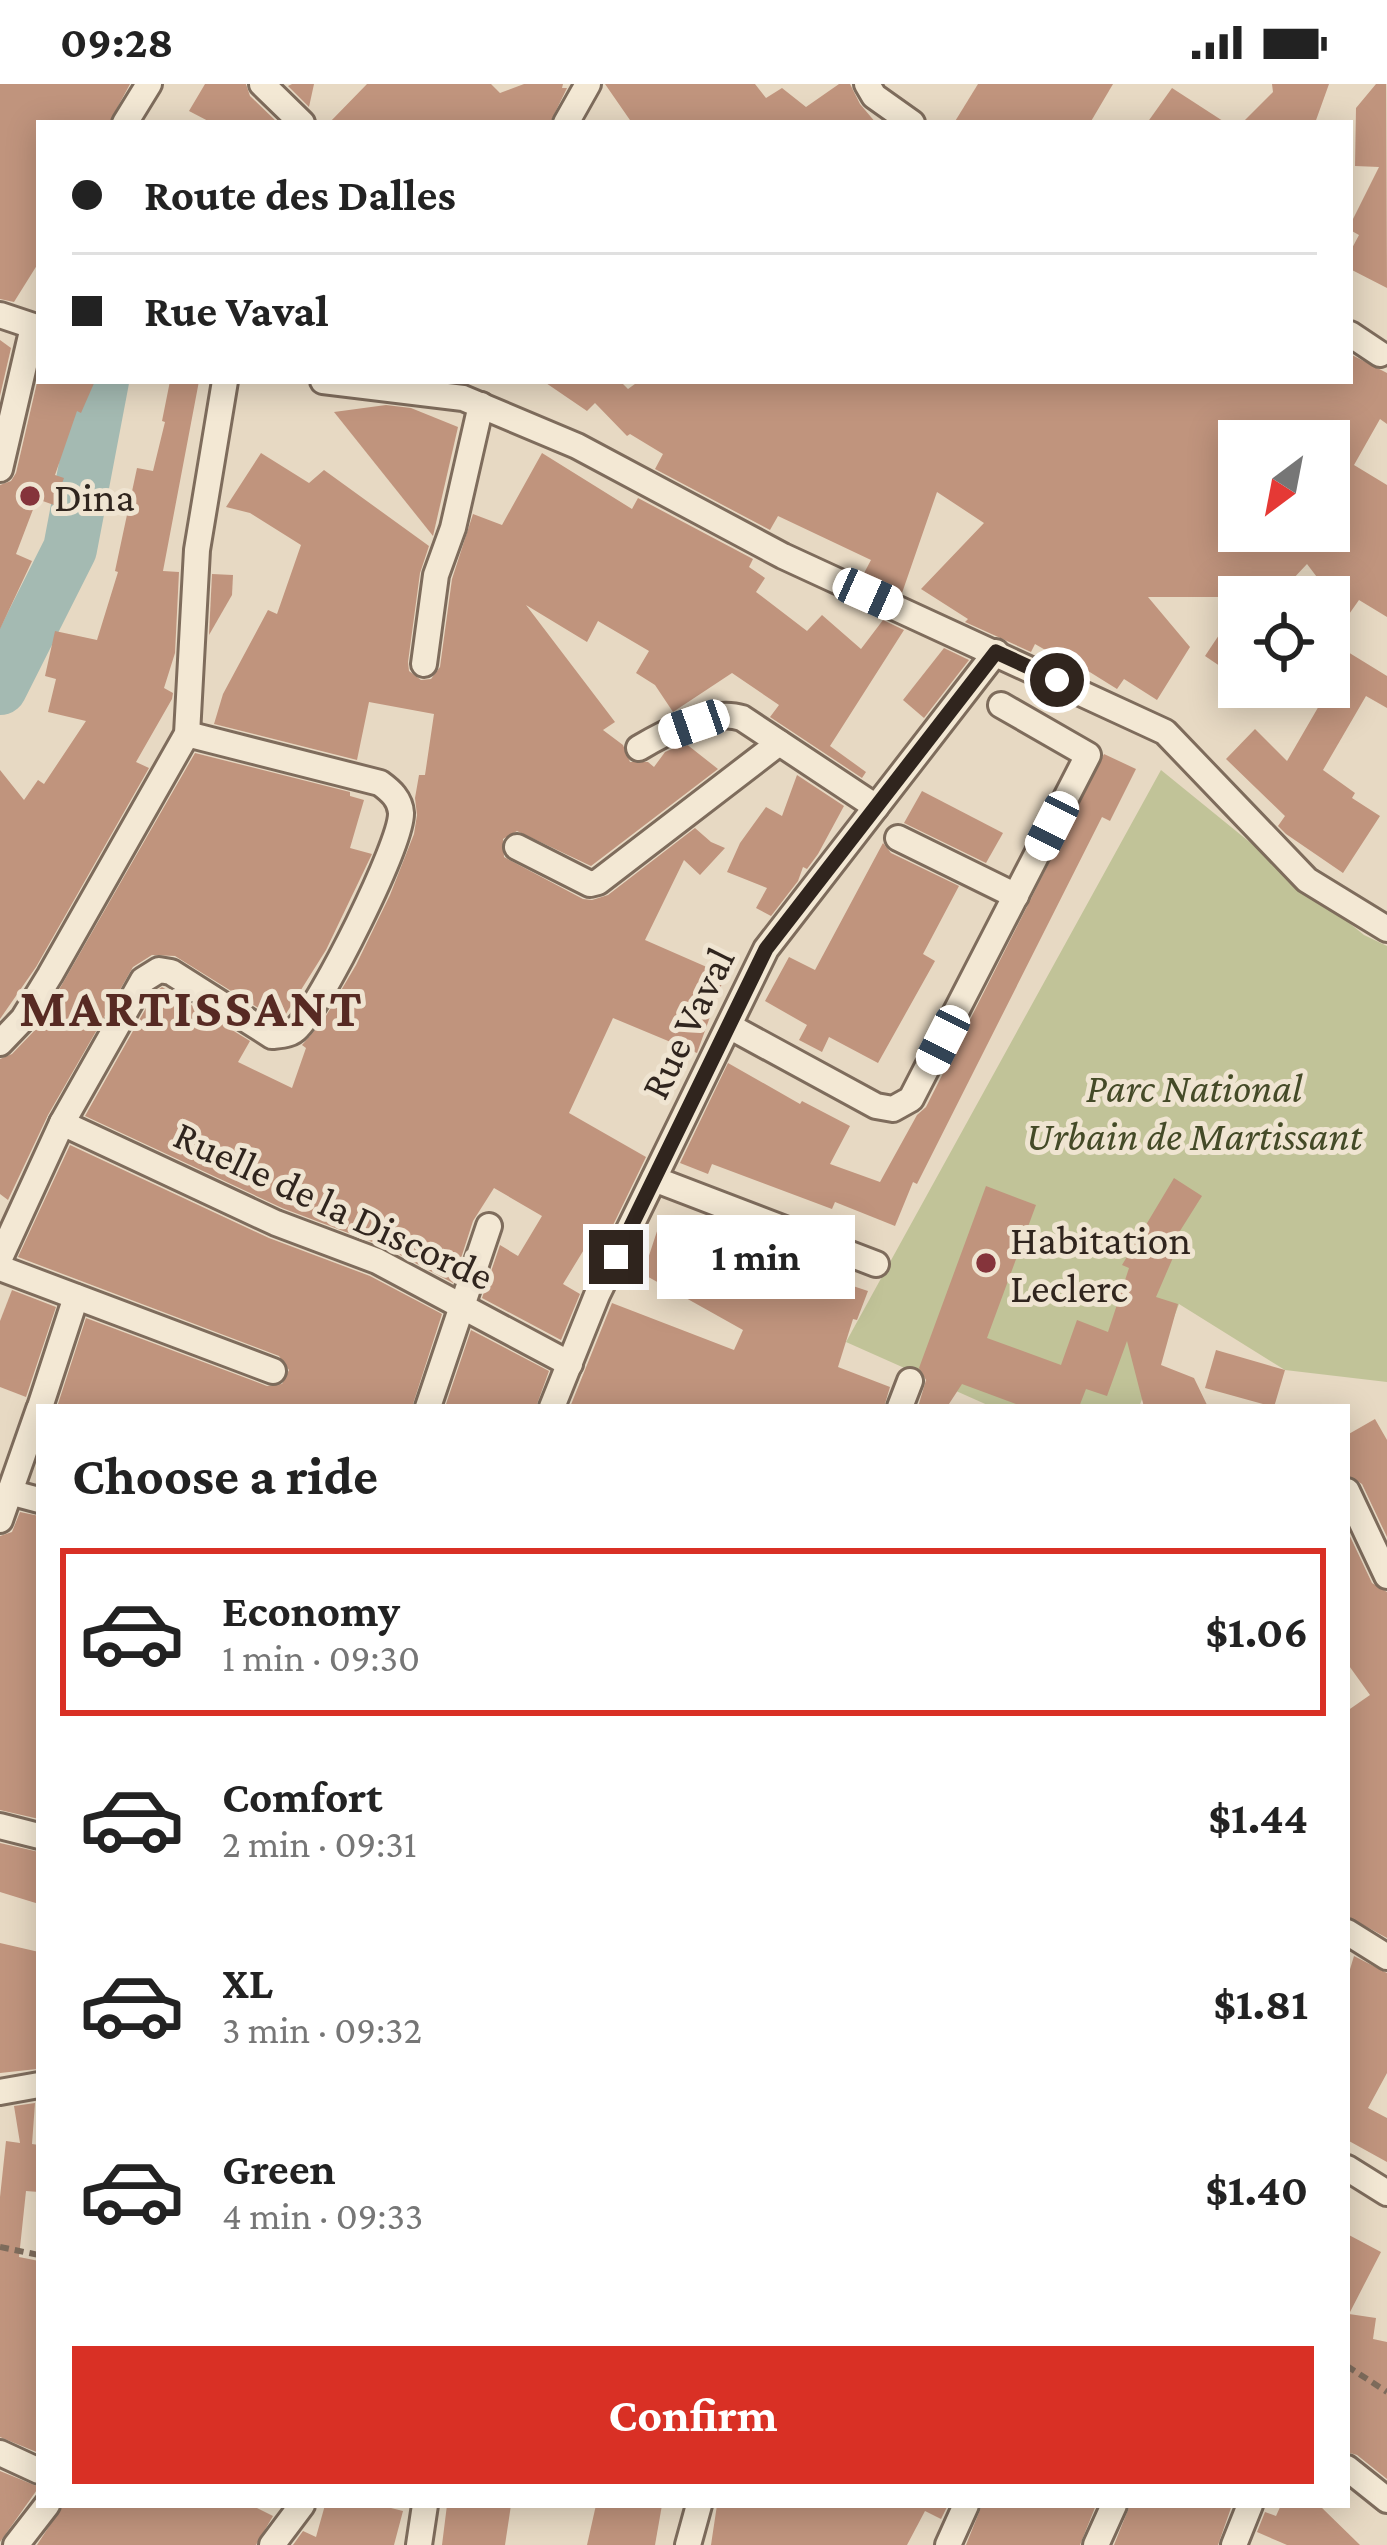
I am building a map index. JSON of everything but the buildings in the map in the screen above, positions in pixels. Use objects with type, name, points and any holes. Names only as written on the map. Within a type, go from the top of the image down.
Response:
[{"type":"street","points":[[127,120],[149,84]]},
{"type":"street","points":[[262,84],[299,120]]},
{"type":"street","points":[[568,120],[588,84]]},
{"type":"street","points":[[867,84],[874,96],[908,120]]},
{"type":"street","points":[[0,315],[35,320],[0,469]]},
{"type":"street","points":[[1353,336],[1380,354]]},
{"type":"street","points":[[0,1043],[41,990],[187,734],[196,550],[224,384]]},
{"type":"street","points":[[381,384],[463,398],[578,446],[783,556],[1165,732],[1307,880],[1387,929]]},
{"type":"street","points":[[424,664],[436,575],[453,528],[481,405]]},
{"type":"street","name":"Rue Vaval","points":[[553,1404],[597,1295],[766,949],[996,652]]},
{"type":"street","points":[[728,1026],[876,1106],[893,1109],[911,1099],[1088,754],[1001,705]]},
{"type":"street","points":[[639,748],[661,735],[726,713],[742,718],[876,807]]},
{"type":"street","points":[[0,1258],[62,1123],[143,980],[151,973],[171,972],[272,1036],[288,1035],[299,1027],[360,920],[389,854],[401,814],[394,793],[380,784],[187,734]]},
{"type":"street","points":[[517,847],[590,884],[598,882],[778,743]]},
{"type":"street","points":[[898,838],[1016,896]]},
{"type":"street","name":"Ruelle de la Discorde","points":[[62,1123],[276,1222],[377,1261],[570,1364]]},
{"type":"street","points":[[654,1179],[876,1264]]},
{"type":"street","points":[[429,1404],[489,1226]]},
{"type":"street","points":[[0,1268],[273,1372]]},
{"type":"street","points":[[40,1404],[76,1297]]},
{"type":"street","points":[[901,1404],[910,1381]]},
{"type":"street","points":[[0,1520],[36,1417]]},
{"type":"street","points":[[10,1492],[36,1499]]},
{"type":"street","points":[[1350,1497],[1387,1576]]},
{"type":"street","points":[[0,1826],[36,1835]]},
{"type":"street","points":[[1350,1934],[1387,1957]]},
{"type":"street","points":[[0,2092],[36,2086]]},
{"type":"street","points":[[1350,2170],[1387,2193]]},
{"type":"street","points":[[0,2453],[36,2470]]},
{"type":"street","points":[[1350,2470],[1387,2500]]},
{"type":"street","points":[[16,2545],[45,2508]]},
{"type":"street","points":[[272,2545],[300,2508]]},
{"type":"street","points":[[419,2545],[425,2508]]},
{"type":"street","points":[[688,2545],[698,2508]]},
{"type":"street","points":[[948,2545],[965,2508]]},
{"type":"street","points":[[1096,2545],[1113,2508]]},
{"type":"street","points":[[1234,2545],[1249,2508]]},
{"type":"path","points":[[0,2247],[36,2254]]},
{"type":"path","points":[[1350,2368],[1387,2392]]},
{"type":"green space","name":"Parc National Urbain de Martissant","points":[[1161,770],[1364,935],[1387,946],[1387,1382],[1285,1370],[1179,1304],[1140,1404],[985,1404],[846,1342]]},
{"type":"waterway","points":[[0,688],[70,549],[101,384]]},
{"type":"place","name":"Dina","points":[[30,496]]},
{"type":"place","name":"Habitation Leclerc","points":[[986,1263]]},
{"type":"district","name":"MARTISSANT","points":[[192,1008]]},
{"type":"route","points":[[616,1257],[766,949],[996,652],[1057,680]]}]
